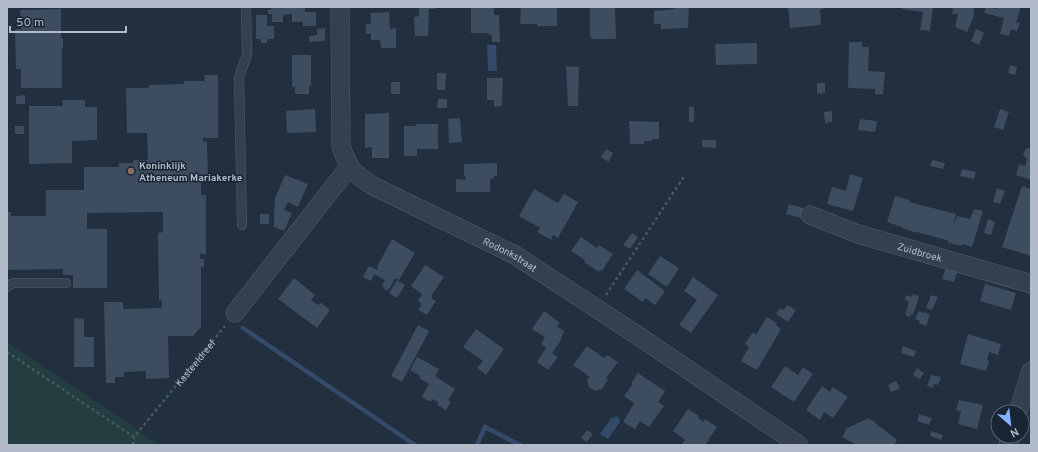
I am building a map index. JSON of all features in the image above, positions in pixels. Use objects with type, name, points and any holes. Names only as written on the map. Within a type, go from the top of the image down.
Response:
[{"type":"street","name":"Rodonkstraat","points":[[340,7],[341,146],[350,168],[373,186],[515,256],[597,309],[799,445]]},
{"type":"street","points":[[236,313],[350,168]]},
{"type":"street","name":"Zuidbroek","points":[[810,215],[858,234],[1031,284]]},
{"type":"street","points":[[1021,404],[1031,371]]},
{"type":"lane","points":[[242,225],[239,77],[247,55],[246,7]]},
{"type":"lane","points":[[7,287],[13,283],[66,283]]},
{"type":"path","points":[[597,309],[685,175]]},
{"type":"path","name":"Kasteeldreef","points":[[134,438],[236,313]]},
{"type":"path","points":[[7,352],[134,438],[133,445]]},
{"type":"green space","points":[[7,342],[133,426],[148,438],[160,445],[7,445]]},
{"type":"water","points":[[487,45],[496,45],[497,71],[488,71]]},
{"type":"water","points":[[616,416],[619,418],[620,422],[608,439],[600,434],[612,417],[613,418]]},
{"type":"building","points":[[271,7],[305,7],[305,12],[316,12],[316,26],[303,26],[303,22],[292,22],[292,14],[283,15],[283,22],[272,22],[272,14],[268,14],[268,10],[271,10]]},
{"type":"building","points":[[419,7],[435,7],[435,9],[429,9],[428,36],[415,36],[414,17],[419,16]]},
{"type":"building","points":[[471,7],[494,7],[494,15],[499,15],[500,42],[492,42],[492,35],[488,35],[489,33],[471,33]]},
{"type":"building","points":[[521,7],[557,7],[557,26],[520,24]]},
{"type":"building","points":[[615,7],[616,39],[591,39],[592,37],[590,37],[590,8]]},
{"type":"building","points":[[675,7],[689,7],[688,28],[661,29],[661,24],[654,24],[654,11],[675,9]]},
{"type":"building","points":[[788,7],[822,7],[823,9],[820,9],[821,25],[790,28]]},
{"type":"building","points":[[903,7],[933,7],[930,31],[920,30],[923,12],[902,9]]},
{"type":"building","points":[[953,7],[974,7],[974,16],[967,32],[955,27],[958,14],[952,14]]},
{"type":"building","points":[[986,7],[997,9],[998,7],[1021,7],[1016,23],[1020,22],[1017,31],[1011,29],[1009,36],[1000,34],[1004,18],[984,13]]},
{"type":"building","points":[[61,9],[61,38],[63,38],[62,88],[21,88],[21,69],[16,69],[15,29],[21,29],[20,10]]},
{"type":"building","points":[[389,12],[390,29],[396,28],[396,48],[381,48],[380,40],[371,40],[371,34],[366,34],[366,24],[371,24],[370,13]]},
{"type":"building","points":[[256,15],[267,15],[267,26],[274,26],[274,39],[267,39],[267,43],[261,43],[261,39],[256,39]]},
{"type":"building","points":[[325,28],[325,41],[309,42],[309,36],[317,35],[317,29]]},
{"type":"building","points":[[976,29],[984,33],[979,45],[971,41]]},
{"type":"building","points":[[849,42],[862,42],[862,47],[869,47],[868,71],[885,72],[883,94],[875,94],[875,89],[848,88]]},
{"type":"building","points":[[757,43],[757,64],[716,65],[715,44]]},
{"type":"building","points":[[292,55],[311,55],[311,86],[309,86],[309,94],[295,94],[295,87],[292,87]]},
{"type":"building","points":[[1010,65],[1017,67],[1015,75],[1008,73]]},
{"type":"building","points":[[566,66],[579,67],[578,106],[568,106]]},
{"type":"building","points":[[437,73],[446,73],[445,90],[437,90]]},
{"type":"building","points":[[204,75],[218,75],[218,138],[203,138],[203,142],[207,141],[208,177],[201,177],[201,195],[206,195],[206,254],[200,254],[200,259],[204,259],[204,267],[201,267],[201,327],[193,336],[168,336],[169,378],[146,379],[146,371],[124,372],[124,377],[115,377],[115,383],[106,383],[104,302],[123,302],[123,309],[162,308],[162,300],[159,300],[158,233],[163,232],[163,212],[87,213],[87,229],[107,229],[107,288],[73,288],[73,275],[63,275],[63,269],[7,270],[7,212],[11,212],[11,216],[46,216],[46,190],[84,190],[84,167],[119,167],[119,163],[133,163],[133,160],[148,160],[147,133],[127,133],[126,88],[149,88],[149,85],[184,84],[184,81],[205,81]]},
{"type":"building","points":[[487,78],[503,78],[502,106],[494,107],[494,100],[487,100]]},
{"type":"building","points":[[391,82],[400,82],[400,94],[391,94]]},
{"type":"building","points":[[817,83],[825,83],[825,93],[817,94]]},
{"type":"building","points":[[25,95],[25,104],[16,104],[16,96]]},
{"type":"building","points":[[438,99],[447,99],[447,108],[437,108]]},
{"type":"building","points":[[62,100],[85,100],[85,107],[97,107],[97,140],[72,141],[72,163],[29,164],[29,106],[63,106]]},
{"type":"building","points":[[689,107],[694,107],[694,122],[689,122]]},
{"type":"building","points":[[315,109],[316,132],[287,133],[286,111]]},
{"type":"building","points":[[1000,109],[1009,112],[1003,130],[994,127]]},
{"type":"building","points":[[832,111],[832,122],[825,123],[824,112]]},
{"type":"building","points":[[389,113],[389,158],[372,158],[372,147],[365,148],[365,114]]},
{"type":"building","points":[[460,118],[462,142],[449,143],[448,119]]},
{"type":"building","points":[[860,119],[877,121],[875,132],[858,130]]},
{"type":"building","points":[[629,121],[659,122],[659,139],[644,141],[644,144],[630,144]]},
{"type":"building","points":[[416,124],[438,124],[438,149],[417,149],[417,156],[404,156],[404,126],[416,126]]},
{"type":"building","points":[[15,126],[24,126],[24,134],[15,134]]},
{"type":"building","points":[[702,140],[716,140],[716,148],[702,147]]},
{"type":"building","points":[[1027,148],[1031,149],[1031,180],[1016,175],[1019,164],[1025,166],[1027,159],[1023,155]]},
{"type":"building","points":[[606,149],[613,153],[609,162],[601,157]]},
{"type":"building","points":[[932,160],[945,163],[943,169],[930,166]]},
{"type":"building","points":[[497,163],[497,176],[490,179],[490,192],[456,192],[456,179],[466,180],[464,176],[464,164]]},
{"type":"building","points":[[962,169],[976,172],[974,179],[960,176]]},
{"type":"building","points":[[850,174],[863,178],[853,211],[827,204],[832,187],[846,191]]},
{"type":"building","points":[[285,175],[308,184],[298,207],[288,202],[284,210],[292,213],[284,231],[274,227],[274,219],[275,198]]},
{"type":"building","points":[[1022,186],[1031,189],[1031,256],[1002,247]]},
{"type":"building","points":[[997,188],[1005,191],[1000,204],[993,202]]},
{"type":"building","points":[[534,189],[558,203],[564,194],[578,202],[558,238],[553,235],[551,240],[537,232],[540,228],[519,216]]},
{"type":"building","points":[[895,196],[910,200],[909,202],[956,214],[953,227],[957,216],[970,219],[974,209],[983,211],[972,247],[963,244],[963,246],[948,243],[949,241],[918,232],[917,233],[887,222]]},
{"type":"building","points":[[789,204],[803,208],[801,218],[786,214]]},
{"type":"building","points":[[260,214],[269,214],[269,224],[260,224]]},
{"type":"building","points":[[988,219],[995,222],[991,235],[984,233]]},
{"type":"building","points":[[632,233],[638,237],[630,249],[623,245]]},
{"type":"building","points":[[581,237],[597,248],[599,245],[613,254],[602,271],[600,270],[599,272],[571,251]]},
{"type":"building","points":[[392,239],[415,253],[399,280],[395,278],[390,288],[385,290],[382,285],[385,280],[374,274],[371,281],[363,277],[369,266],[377,270],[377,267]]},
{"type":"building","points":[[660,256],[679,268],[667,287],[648,274]]},
{"type":"building","points":[[425,265],[444,277],[431,296],[433,298],[432,299],[436,301],[427,315],[418,310],[422,304],[418,301],[422,294],[411,286]]},
{"type":"building","points":[[946,267],[958,270],[954,282],[942,279]]},
{"type":"building","points":[[637,270],[665,291],[655,305],[645,298],[643,302],[624,289]]},
{"type":"building","points":[[693,277],[718,295],[691,333],[679,325],[697,300],[684,291]]},
{"type":"building","points":[[294,278],[315,295],[311,300],[318,305],[321,303],[330,310],[317,328],[278,299]]},
{"type":"building","points":[[397,280],[405,285],[397,298],[389,293]]},
{"type":"building","points":[[985,284],[1016,293],[1011,310],[980,301]]},
{"type":"building","points":[[913,294],[919,296],[913,315],[911,314],[910,317],[905,315],[909,302],[905,300],[906,295],[912,297]]},
{"type":"building","points":[[931,295],[938,297],[932,310],[926,308]]},
{"type":"building","points":[[787,305],[796,310],[788,322],[776,314],[780,308],[784,310]]},
{"type":"building","points":[[544,311],[560,323],[557,326],[564,331],[560,342],[552,353],[558,357],[548,370],[537,362],[546,348],[541,344],[545,337],[532,329]]},
{"type":"building","points":[[919,311],[930,314],[926,326],[919,323],[920,321],[915,319]]},
{"type":"building","points":[[767,317],[777,323],[776,325],[781,329],[757,370],[741,361],[749,347],[745,344],[753,332],[756,335]]},
{"type":"building","points":[[74,318],[84,319],[84,337],[94,337],[94,367],[74,367]]},
{"type":"building","points":[[418,325],[429,331],[402,382],[391,376]]},
{"type":"building","points":[[476,329],[504,349],[486,375],[477,368],[483,361],[463,347]]},
{"type":"building","points":[[968,334],[1001,344],[998,355],[989,352],[987,360],[989,361],[986,371],[960,364]]},
{"type":"building","points":[[587,346],[604,358],[607,355],[618,362],[606,378],[608,380],[602,389],[595,391],[589,387],[587,380],[590,377],[573,365]]},
{"type":"building","points":[[903,346],[916,351],[914,357],[901,353]]},
{"type":"building","points":[[417,357],[439,369],[435,376],[455,389],[448,400],[451,402],[446,410],[437,405],[439,403],[432,399],[431,402],[422,397],[429,384],[410,370]]},
{"type":"building","points":[[785,366],[798,375],[803,367],[813,374],[794,402],[771,387]]},
{"type":"building","points":[[917,368],[924,373],[920,379],[913,375]]},
{"type":"building","points":[[638,373],[665,391],[658,402],[664,406],[649,427],[640,421],[635,429],[623,422],[634,403],[624,396],[633,384],[631,383]]},
{"type":"building","points":[[931,375],[941,377],[938,385],[934,384],[933,388],[927,386]]},
{"type":"building","points":[[896,381],[900,388],[891,392],[888,385]]},
{"type":"building","points":[[822,386],[830,392],[833,387],[848,397],[833,418],[824,412],[820,420],[806,410]]},
{"type":"building","points":[[959,400],[983,405],[977,429],[958,424],[961,411],[956,410]]},
{"type":"building","points":[[688,409],[699,416],[698,418],[703,422],[705,419],[717,427],[705,445],[681,445],[685,440],[673,431]]},
{"type":"building","points":[[919,414],[932,418],[929,425],[917,421]]},
{"type":"building","points":[[869,418],[897,440],[894,445],[857,445],[842,437],[846,430],[845,429]]},
{"type":"building","points":[[587,430],[593,434],[587,442],[581,438]]},
{"type":"building","points":[[931,431],[943,435],[941,440],[930,436]]},
{"type":"waterway","points":[[243,328],[415,445]]},
{"type":"waterway","points":[[477,445],[485,427],[520,445]]},
{"type":"place","name":"Koninklijk Atheneum Mariakerke","points":[[131,171]]}]
